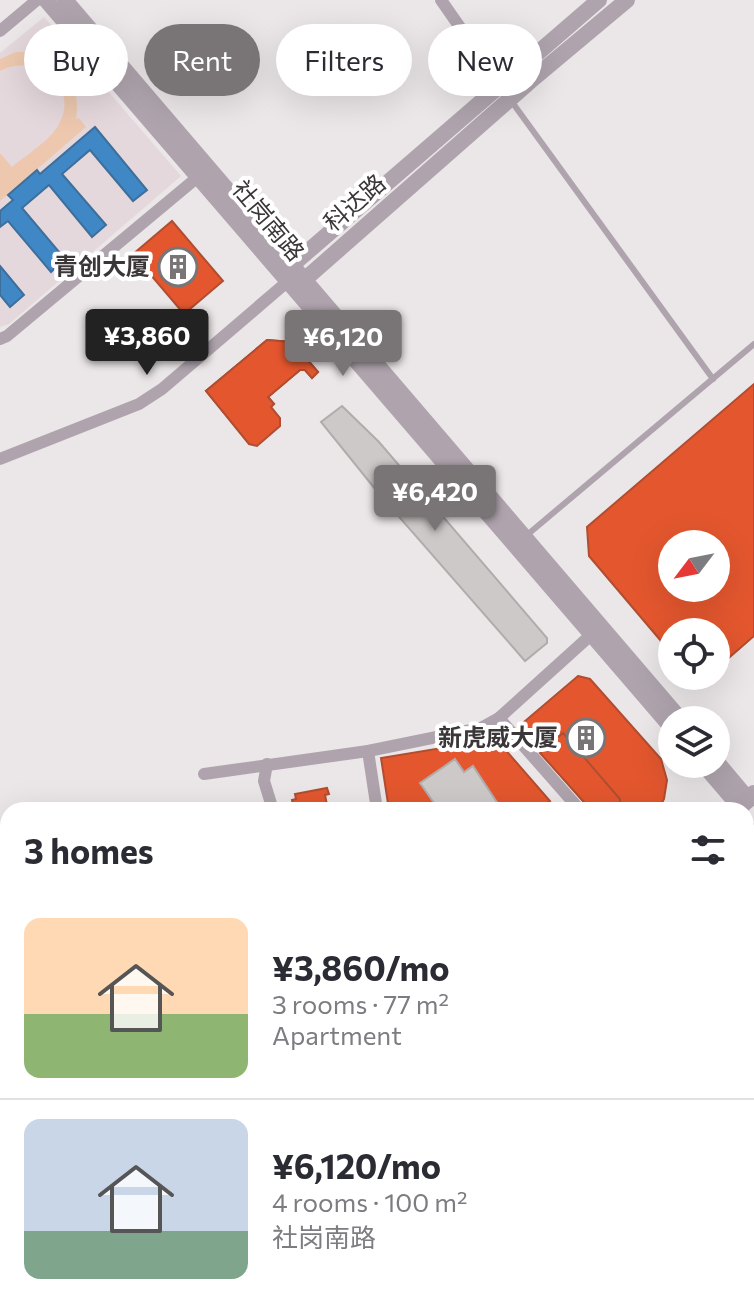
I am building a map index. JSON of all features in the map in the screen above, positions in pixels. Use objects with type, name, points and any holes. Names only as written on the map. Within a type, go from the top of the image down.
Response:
[{"type":"street","points":[[0,31],[37,0]]},
{"type":"street","name":"社岗南路","points":[[46,0],[199,176],[294,276]]},
{"type":"street","name":"社岗南路","points":[[65,0],[519,541],[668,706]]},
{"type":"street","points":[[441,0],[458,24]]},
{"type":"street","name":"科达路","points":[[542,48],[599,0]]},
{"type":"street","name":"科达路","points":[[294,276],[627,0]]},
{"type":"street","name":"科达路","points":[[294,276],[487,96]]},
{"type":"street","points":[[0,339],[199,176]]},
{"type":"street","points":[[0,459],[139,404],[162,389],[294,276]]},
{"type":"street","name":"社岗南路","points":[[519,541],[658,712]]},
{"type":"street","points":[[204,774],[368,751],[481,728],[499,718],[592,634]]},
{"type":"street","points":[[499,718],[573,802]]},
{"type":"street","points":[[368,751],[376,802]]},
{"type":"street","points":[[267,764],[264,781],[271,802]]},
{"type":"street","points":[[718,778],[744,802]]},
{"type":"street","points":[[728,778],[744,802]]},
{"type":"lane","points":[[510,99],[713,379]]},
{"type":"lane","points":[[519,541],[754,344]]},
{"type":"shaded area","points":[[44,17],[50,24],[35,24]]},
{"type":"shaded area","points":[[24,33],[24,96],[112,96],[181,176],[9,324],[0,327],[0,53]]},
{"type":"shaded area","points":[[16,52],[24,53],[24,66],[0,71],[0,59]]},
{"type":"shaded area","points":[[76,96],[76,119],[79,118],[86,127],[0,201],[0,153],[12,167],[38,147],[59,124],[64,97]]},
{"type":"building: Homes","points":[[341,418],[349,428],[357,422],[363,429],[355,435],[361,442],[369,436],[375,443],[367,450],[375,460],[363,470],[328,428]]},
{"type":"building: Homes","points":[[501,604],[510,614],[517,608],[524,615],[516,622],[522,628],[529,622],[536,629],[528,636],[536,646],[524,656],[489,615]]},
{"type":"building: Shops","name":"青创大厦","points":[[172,221],[223,281],[184,314],[133,254]]},
{"type":"building: Shops","points":[[267,340],[292,342],[318,372],[312,378],[305,370],[300,370],[268,397],[274,404],[240,432],[206,391]]},
{"type":"building: Shops","points":[[267,340],[292,342],[318,372],[312,378],[305,370],[300,370],[268,397],[280,418],[280,426],[257,446],[249,444],[206,391]]},
{"type":"building: Shops","points":[[754,384],[754,636],[730,657],[730,618],[658,618],[658,637],[589,556],[587,527]]},
{"type":"building: Shops","name":"新虎威大厦","points":[[578,676],[590,679],[658,756],[658,778],[667,780],[662,802],[584,802],[518,727]]},
{"type":"building: Shops","points":[[563,733],[620,802],[584,802],[540,753]]},
{"type":"building: Shops","points":[[496,739],[550,801],[388,802],[381,758]]},
{"type":"building: Shops","points":[[327,788],[329,794],[325,795],[326,802],[292,802],[296,799],[295,794]]},
{"type":"building: Schools","points":[[95,127],[147,190],[133,201],[90,150],[62,174],[106,225],[92,237],[49,185],[22,208],[65,259],[51,272],[8,221],[0,227],[0,211],[13,200],[8,195],[37,170],[40,174]]},
{"type":"building: Schools","points":[[0,266],[24,295],[10,307],[0,295]]},
{"type":"building: Other","points":[[342,406],[379,442],[547,638],[547,643],[525,661],[380,495],[321,422]]},
{"type":"building: Other","points":[[455,759],[464,772],[473,766],[497,802],[433,802],[420,783]]},
{"type":"place","name":"青创大厦","points":[[178,267]]},
{"type":"place","name":"新虎威大厦","points":[[586,738]]}]
